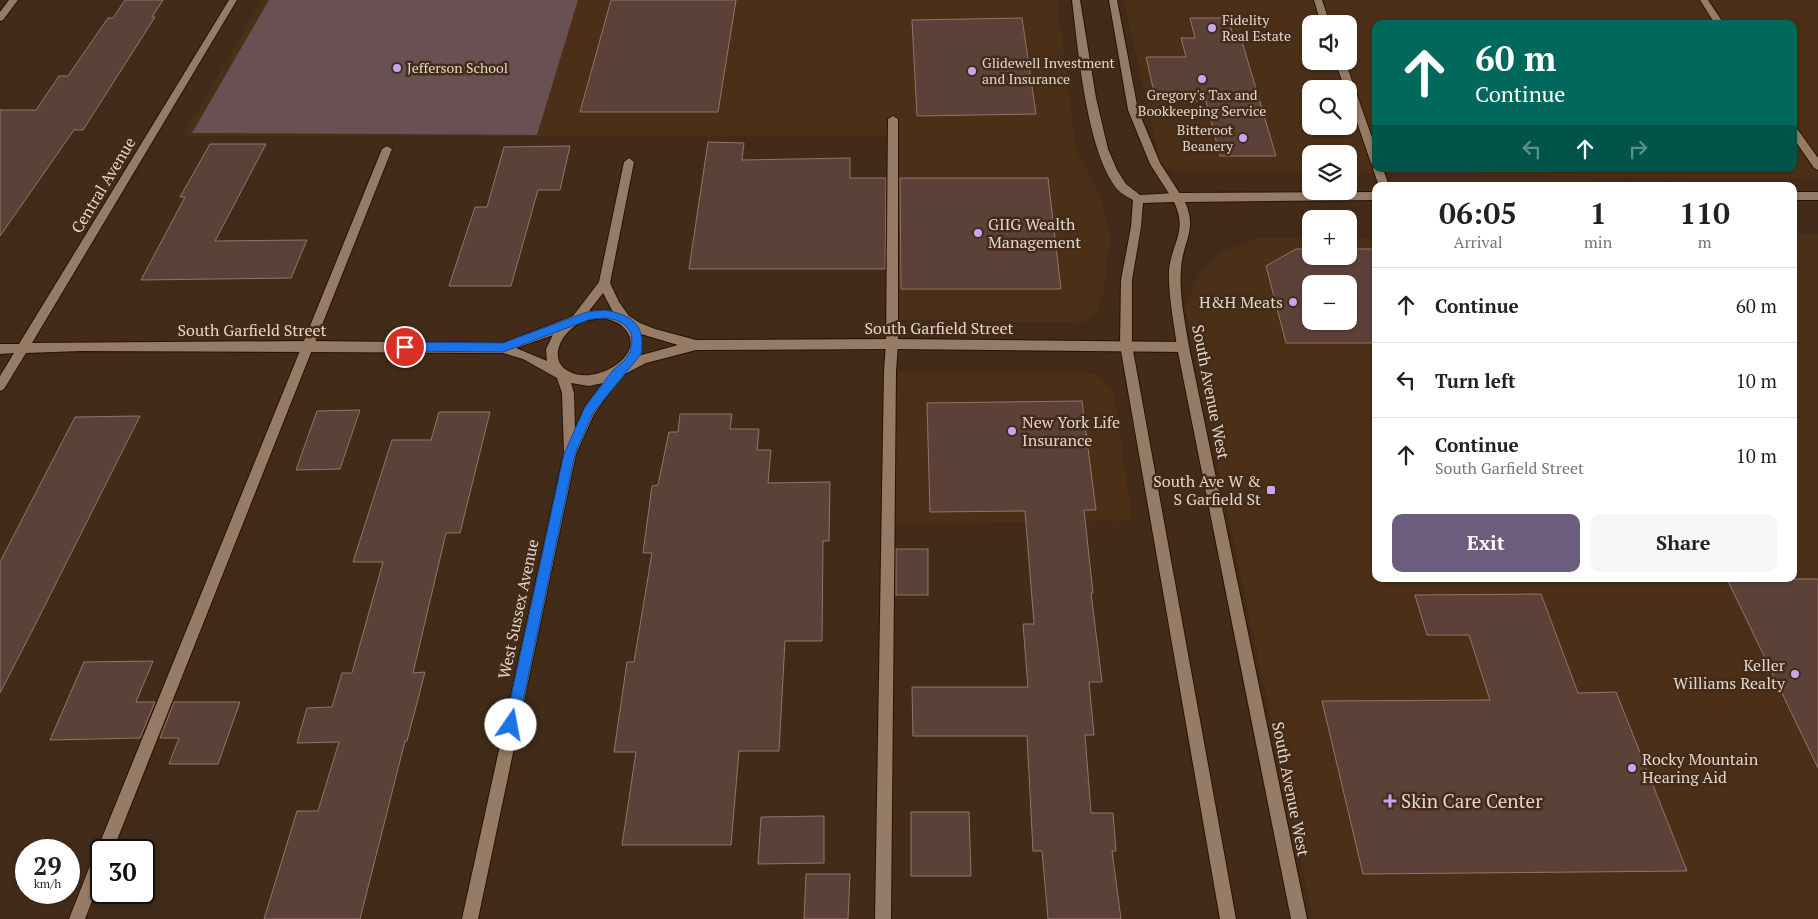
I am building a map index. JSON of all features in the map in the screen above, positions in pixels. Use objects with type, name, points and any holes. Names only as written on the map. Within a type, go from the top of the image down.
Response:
[{"type":"street","points":[[0,18],[14,0]]},
{"type":"street","name":"Central Avenue","points":[[0,386],[233,0]]},
{"type":"street","points":[[1076,0],[1098,131],[1108,164],[1123,188],[1138,199],[1372,196]]},
{"type":"street","name":"South Avenue West","points":[[1113,0],[1133,110],[1138,126],[1155,164],[1178,197],[1184,212],[1186,225],[1175,268],[1175,287],[1183,347],[1299,919]]},
{"type":"street","points":[[1318,0],[1323,15]]},
{"type":"street","points":[[1704,0],[1717,20]]},
{"type":"street","points":[[1343,70],[1372,152]]},
{"type":"street","points":[[883,919],[892,344],[893,120]]},
{"type":"street","points":[[1797,136],[1818,166]]},
{"type":"street","points":[[109,839],[387,149]]},
{"type":"street","points":[[577,319],[604,284],[629,162]]},
{"type":"street","points":[[1797,196],[1818,196]]},
{"type":"street","points":[[1138,199],[1138,220],[1127,274],[1126,345],[1228,919]]},
{"type":"street","points":[[604,284],[615,307],[629,322],[636,332],[635,354],[628,364],[617,373],[604,379],[576,380],[562,375],[551,358],[551,348],[556,336],[565,326],[577,319],[605,314],[618,316],[629,322]]},
{"type":"street","name":"South Garfield Street","points":[[503,348],[577,319]]},
{"type":"street","name":"South Garfield Street","points":[[629,322],[661,336],[696,345]]},
{"type":"street","name":"South Garfield Street","points":[[617,373],[643,359],[696,345],[892,344],[1183,347]]},
{"type":"street","name":"South Garfield Street","points":[[0,349],[80,346],[503,348],[527,356],[562,375]]},
{"type":"street","name":"West Sussex Avenue","points":[[470,919],[570,454],[589,411],[617,373]]},
{"type":"street","name":"West Sussex Avenue","points":[[562,375],[568,393],[570,454]]},
{"type":"street","points":[[77,919],[90,886]]},
{"type":"shaded area","points":[[262,0],[1057,0],[1076,150],[1092,179],[1102,203],[1110,239],[1104,290],[1097,311],[1082,323],[891,319],[893,136],[183,136]]},
{"type":"shaded area","name":"Jefferson School","points":[[269,0],[578,0],[537,135],[192,133]]},
{"type":"shaded area","points":[[1124,0],[1818,0],[1818,179],[1357,173],[1357,145],[1302,145],[1302,173],[1174,171],[1160,162]]},
{"type":"shaded area","points":[[1797,234],[1818,234],[1818,919],[1313,919],[1186,307],[1197,278],[1223,252],[1256,238],[1302,238],[1302,265],[1357,265],[1357,238],[1372,238],[1372,582],[1797,582]]},
{"type":"shaded area","points":[[890,371],[1076,371],[1097,374],[1114,392],[1132,520],[888,525]]},
{"type":"building","points":[[125,0],[163,0],[152,17],[155,17],[83,130],[74,130],[0,236],[0,110],[36,110],[59,76],[68,76],[108,18],[113,18]]},
{"type":"building","points":[[611,0],[736,0],[718,112],[580,112]]},
{"type":"building","name":"Glidewell Investment and Insurance","points":[[1022,18],[1036,114],[917,116],[912,20]]},
{"type":"building","points":[[1190,18],[1228,18],[1234,38],[1241,38],[1276,156],[1220,156],[1206,101],[1156,101],[1146,57],[1186,57],[1181,38],[1195,38]]},
{"type":"building","points":[[708,142],[744,143],[742,160],[850,158],[850,178],[886,178],[885,269],[689,269]]},
{"type":"building","points":[[210,144],[266,144],[215,241],[307,240],[291,278],[141,280],[185,197],[180,197]]},
{"type":"building","points":[[570,146],[560,190],[538,190],[511,286],[449,286],[475,207],[487,207],[504,147]]},
{"type":"building","name":"GIIG Wealth Management","points":[[900,178],[1048,178],[1061,289],[901,289]]},
{"type":"building","name":"H&H Meats","points":[[1296,249],[1302,249],[1302,265],[1357,265],[1357,249],[1372,249],[1372,343],[1286,343],[1266,266]]},
{"type":"building","points":[[1082,401],[1096,510],[1084,510],[1093,593],[1091,593],[1102,682],[1089,682],[1094,735],[1085,735],[1091,813],[1113,813],[1116,851],[1112,851],[1121,919],[1048,919],[1042,851],[1033,851],[1027,736],[913,736],[912,687],[1028,687],[1023,624],[1034,624],[1025,511],[930,512],[927,403]]},
{"type":"building","points":[[360,410],[340,469],[296,470],[317,411]]},
{"type":"building","points":[[439,412],[490,412],[460,533],[446,533],[413,673],[425,672],[407,741],[405,741],[360,919],[264,919],[297,811],[318,811],[339,742],[297,743],[307,708],[332,707],[342,673],[352,673],[383,562],[353,562],[392,440],[431,440]]},
{"type":"building","points":[[680,414],[732,414],[730,429],[759,429],[757,450],[771,450],[768,483],[830,482],[829,541],[823,541],[822,641],[785,641],[779,751],[739,751],[731,845],[622,845],[636,752],[614,752],[627,662],[634,662],[652,553],[643,553],[652,486],[658,485],[669,432],[678,432]]},
{"type":"building","points":[[140,416],[0,693],[0,562],[75,417]]},
{"type":"building","points":[[896,549],[928,549],[928,595],[896,595]]},
{"type":"building","name":"Keller Williams Realty","points":[[1797,579],[1818,579],[1818,768],[1728,582],[1797,582]]},
{"type":"building","points":[[1541,594],[1578,693],[1616,692],[1687,871],[1363,874],[1322,701],[1490,700],[1469,635],[1427,635],[1415,595]]},
{"type":"building","points":[[153,661],[136,702],[155,702],[140,738],[50,740],[84,662]]},
{"type":"building","points":[[174,702],[240,702],[218,764],[169,764],[179,738],[160,738]]},
{"type":"building","points":[[911,812],[969,812],[971,876],[911,876]]},
{"type":"building","points":[[824,816],[824,863],[758,864],[761,817]]},
{"type":"building","points":[[806,874],[850,874],[848,919],[804,919]]},
{"type":"place","name":"Fidelity Real Estate","points":[[1212,28]]},
{"type":"place","name":"Jefferson School","points":[[397,68]]},
{"type":"place","name":"Glidewell Investment and Insurance","points":[[972,71]]},
{"type":"place","name":"Gregory's Tax and Bookkeeping Service","points":[[1202,79]]},
{"type":"place","name":"Bitteroot Beanery","points":[[1243,138]]},
{"type":"place","name":"GIIG Wealth Management","points":[[978,233]]},
{"type":"place","name":"H&H Meats","points":[[1293,302]]},
{"type":"place","name":"New York Life Insurance","points":[[1012,431]]},
{"type":"place","name":"South Ave W & S Garfield St","points":[[1271,490]]},
{"type":"place","name":"Keller Williams Realty","points":[[1795,674]]},
{"type":"place","name":"Rocky Mountain Hearing Aid","points":[[1632,768]]},
{"type":"place","name":"Skin Care Center","points":[[1390,801]]},
{"type":"route","points":[[405,347],[503,348],[577,319],[605,314],[618,316],[629,322],[636,332],[635,354],[628,364],[617,373],[589,411],[570,454],[511,725]]}]
